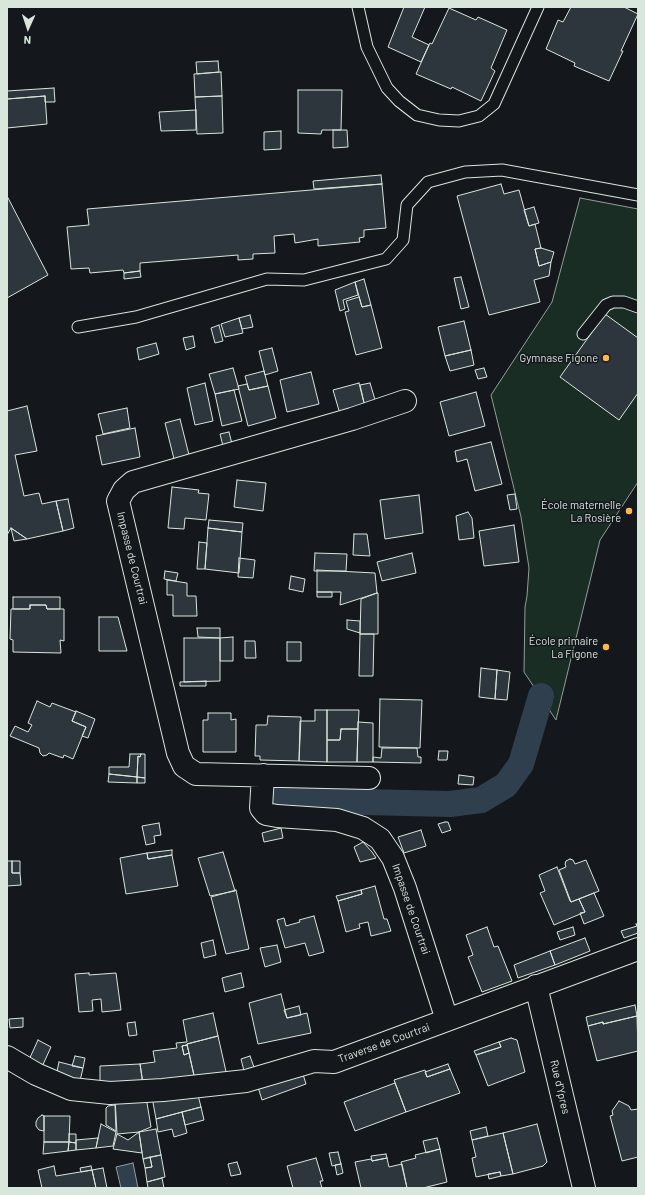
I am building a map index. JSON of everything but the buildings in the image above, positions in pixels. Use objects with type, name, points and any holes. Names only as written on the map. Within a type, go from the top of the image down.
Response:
[{"type":"street","name":"Impasse de Courtrai","points":[[369,778],[262,790],[196,774],[184,766],[178,753],[118,501],[124,490],[132,482],[352,419],[405,401]]},
{"type":"street","name":"Impasse de Courtrai","points":[[262,790],[266,814],[337,820],[363,828],[380,839],[393,858],[405,888],[447,1020]]},
{"type":"street","name":"Traverse de Courtrai","points":[[7,1057],[36,1074],[71,1089],[110,1093],[163,1090],[246,1081],[314,1061],[334,1062],[536,986],[638,950]]},
{"type":"street","name":"Rue d'Ypres","points":[[536,986],[582,1188]]},
{"type":"lane","points":[[358,7],[367,47],[387,88],[399,101],[417,115],[439,120],[459,121],[479,116],[494,104],[538,7]]},
{"type":"lane","points":[[78,327],[136,317],[267,278],[304,280],[386,259],[403,240],[407,205],[428,182],[465,172],[502,170],[638,195]]},
{"type":"lane","points":[[583,334],[606,305],[613,302],[624,302],[638,306]]},
{"type":"green space","points":[[580,198],[638,209],[638,482],[600,540],[556,720],[524,672],[525,607],[529,568],[521,517],[491,395],[552,302]]},
{"type":"water","points":[[133,1163],[138,1188],[121,1188],[116,1167]]},
{"type":"waterway","points":[[275,800],[450,804],[481,800],[506,785],[521,764],[541,696]]},
{"type":"place","name":"Gymnase Figone","points":[[606,358]]},
{"type":"place","name":"École maternelle La Rosière","points":[[629,511]]},
{"type":"place","name":"École primaire La Figone","points":[[606,647]]}]
